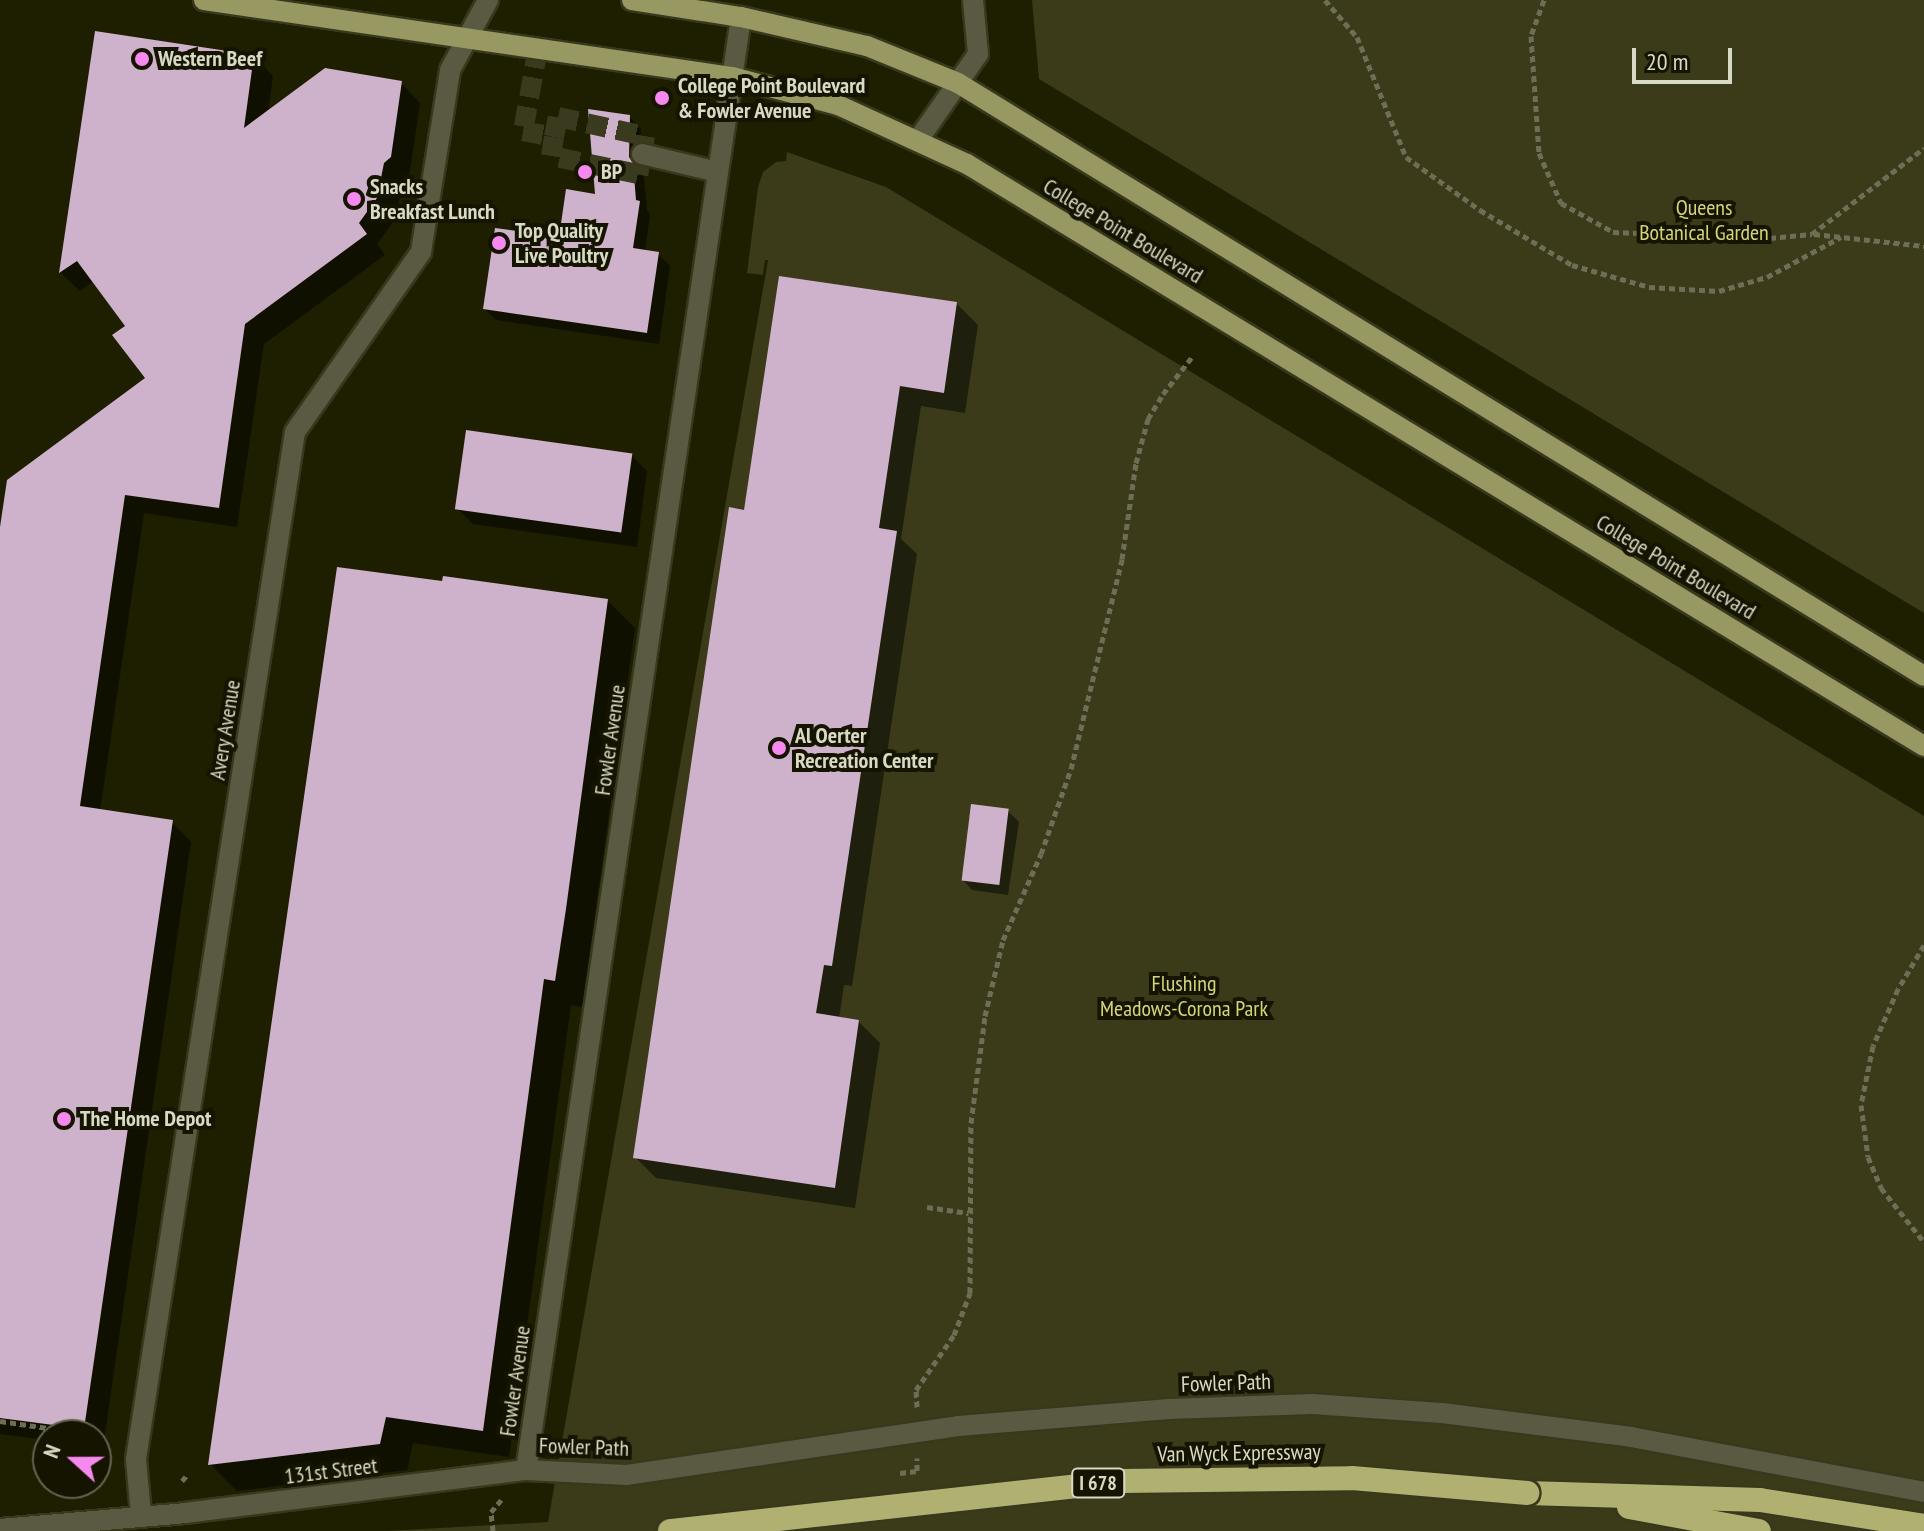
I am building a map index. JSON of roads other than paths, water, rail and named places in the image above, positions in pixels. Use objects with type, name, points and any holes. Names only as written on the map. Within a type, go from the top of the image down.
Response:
[{"type":"highway","name":"Van Wyck Expressway","points":[[670,1531],[1007,1492],[1151,1480],[1352,1478],[1527,1493],[1759,1531]]},
{"type":"highway","points":[[1527,1493],[1760,1500],[1924,1526]]},
{"type":"main road","name":"College Point Boulevard","points":[[204,0],[732,77],[838,105],[967,164],[1924,746]]},
{"type":"main road","name":"College Point Boulevard","points":[[644,1],[741,17],[867,46],[958,83],[1924,676]]},
{"type":"street","name":"Avery Avenue","points":[[141,1514],[136,1459],[295,432],[421,252],[450,70],[488,0]]},
{"type":"street","points":[[918,140],[978,54],[973,0]]},
{"type":"street","name":"Fowler Avenue","points":[[526,1470],[741,17]]},
{"type":"street","points":[[642,154],[718,172]]},
{"type":"street","name":"Fowler Path","points":[[526,1470],[627,1475],[958,1426],[1169,1409],[1312,1404],[1442,1413],[1631,1437],[1823,1470],[1924,1492]]},
{"type":"street","name":"131st Street","points":[[0,1529],[141,1514],[185,1513],[526,1470]]},
{"type":"tunnel","points":[[538,48],[523,131],[554,137],[558,117],[645,136],[638,174],[551,156],[554,137]]},
{"type":"place","name":"Western Beef","points":[[142,59]]},
{"type":"place","name":"College Point Boulevard & Fowler Avenue","points":[[662,98]]},
{"type":"place","name":"BP","points":[[585,172]]},
{"type":"place","name":"Snacks Breakfast Lunch","points":[[354,199]]},
{"type":"place","name":"Top Quality Live Poultry","points":[[499,243]]},
{"type":"place","name":"Al Oerter Recreation Center","points":[[779,748]]},
{"type":"place","name":"The Home Depot","points":[[64,1119]]},
{"type":"park label","name":"Queens Botanical Garden","points":[[1704,220]]},
{"type":"park label","name":"Flushing Meadows-Corona Park","points":[[1184,996]]}]
